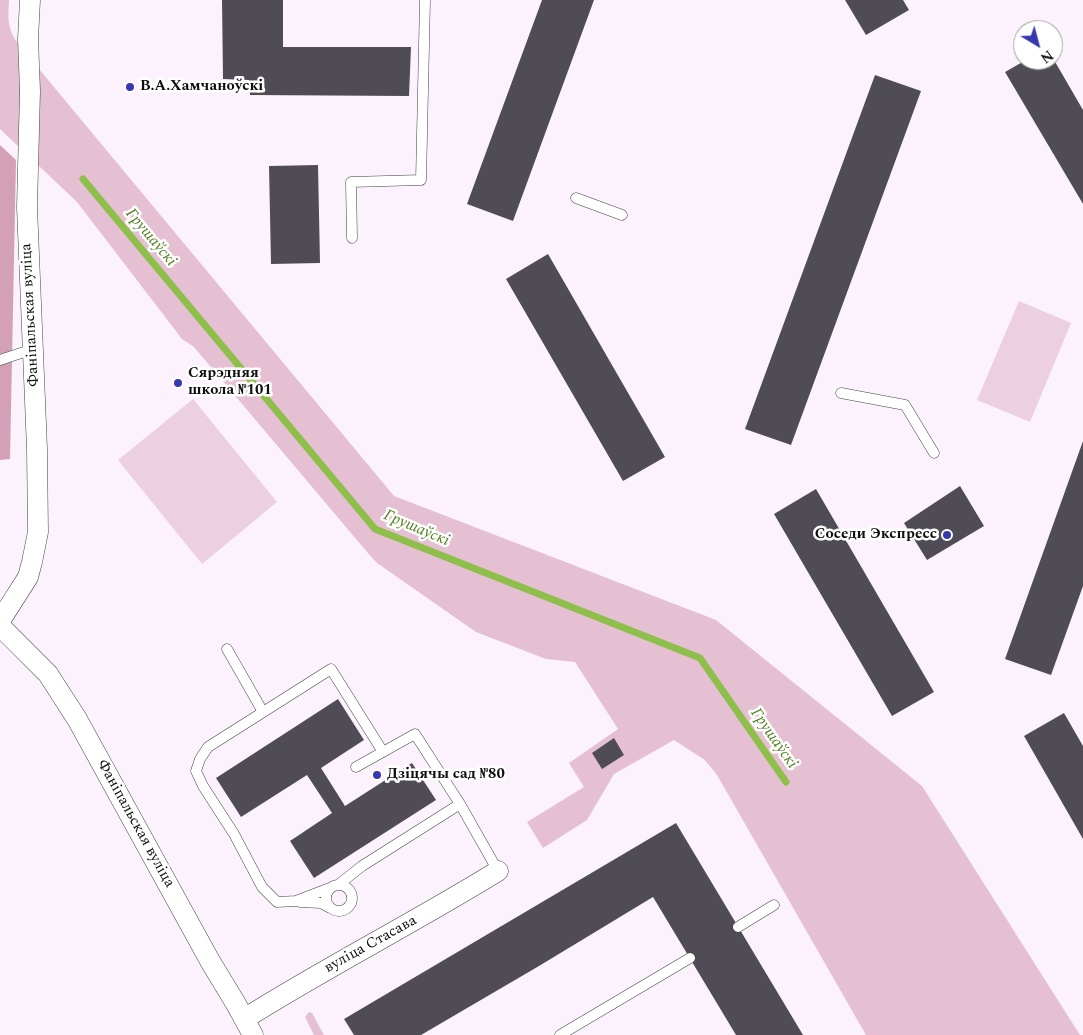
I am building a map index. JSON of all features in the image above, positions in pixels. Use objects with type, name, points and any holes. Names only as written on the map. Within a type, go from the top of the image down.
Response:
[{"type":"street","name":"Фаніпальская вуліца","points":[[0,621],[28,577],[38,532],[37,448],[27,207],[30,0]]},
{"type":"street","name":"Фаніпальская вуліца","points":[[0,626],[48,674],[77,719],[210,961],[249,1027]]},
{"type":"street","name":"вуліца Стасава","points":[[249,1027],[285,993],[444,904],[498,871]]},
{"type":"lane","points":[[352,238],[351,182],[421,180],[425,0]]},
{"type":"lane","points":[[576,198],[622,215]]},
{"type":"lane","points":[[0,360],[33,349]]},
{"type":"lane","points":[[841,393],[905,405],[934,453]]},
{"type":"lane","points":[[227,649],[263,712]]},
{"type":"lane","points":[[362,866],[351,883],[352,898],[346,909],[338,911],[321,903],[277,902],[262,887],[234,834],[203,786],[196,771],[200,759],[208,747],[331,668],[383,752]]},
{"type":"lane","points":[[356,767],[415,734],[460,804],[498,871]]},
{"type":"lane","points":[[330,908],[326,896],[334,887],[362,866],[460,804]]},
{"type":"lane","points":[[296,902],[334,887],[346,887],[352,894]]},
{"type":"lane","points":[[738,927],[774,905]]},
{"type":"lane","points":[[560,1035],[690,958]]},
{"type":"shaded area","points":[[0,0],[9,0],[9,24],[12,34],[19,45],[394,496],[716,620],[922,786],[1080,1035],[866,1035],[717,775],[705,760],[674,740],[614,774],[587,820],[543,848],[527,822],[584,787],[569,763],[618,729],[575,662],[546,659],[476,632],[377,563],[194,347],[182,339],[77,202],[0,129]]},
{"type":"shaded area","points":[[0,145],[16,160],[10,459],[0,460]]},
{"type":"shaded area","points":[[1019,301],[1071,323],[1030,422],[977,400]]},
{"type":"shaded area","points":[[193,399],[277,502],[202,564],[118,460]]},
{"type":"shaded area","points":[[309,1012],[312,1013],[324,1035],[314,1035],[305,1017]]},
{"type":"building","points":[[222,0],[283,0],[283,47],[411,47],[409,96],[250,95],[249,80],[223,79]]},
{"type":"building","points":[[542,0],[594,0],[513,221],[467,204]]},
{"type":"building","points":[[845,0],[903,0],[909,10],[866,35]]},
{"type":"building","points":[[1013,67],[1013,70],[1060,70],[1083,110],[1083,204],[1005,72]]},
{"type":"building","points":[[875,75],[921,91],[791,445],[745,429]]},
{"type":"building","points":[[318,165],[320,263],[271,264],[269,166]]},
{"type":"building","points":[[548,254],[665,457],[623,481],[506,279]]},
{"type":"building","points":[[1083,441],[1083,586],[1051,675],[1005,659]]},
{"type":"building","points":[[960,486],[984,526],[927,560],[904,523]]},
{"type":"building","points":[[816,489],[934,692],[892,716],[774,514]]},
{"type":"building","points":[[338,699],[364,740],[321,768],[345,806],[412,763],[436,800],[314,878],[290,841],[332,813],[307,775],[241,817],[216,778]]},
{"type":"building","points":[[1064,713],[1083,746],[1083,839],[1024,736]]},
{"type":"building","points":[[614,738],[624,755],[602,769],[592,753]]},
{"type":"building","points":[[676,823],[803,1035],[736,1035],[653,897],[421,1035],[354,1035],[344,1019]]},
{"type":"waterway","name":"Грушаўскі","points":[[83,179],[375,529],[700,658],[786,782]]},
{"type":"place","name":"В.А.Хамчаноўскі","points":[[130,87]]},
{"type":"place","name":"Сярэдняя школа №101","points":[[178,383]]},
{"type":"place","name":"Соседи Экспресс","points":[[947,535]]},
{"type":"place","name":"Дзіцячы сад №80","points":[[377,775]]}]
